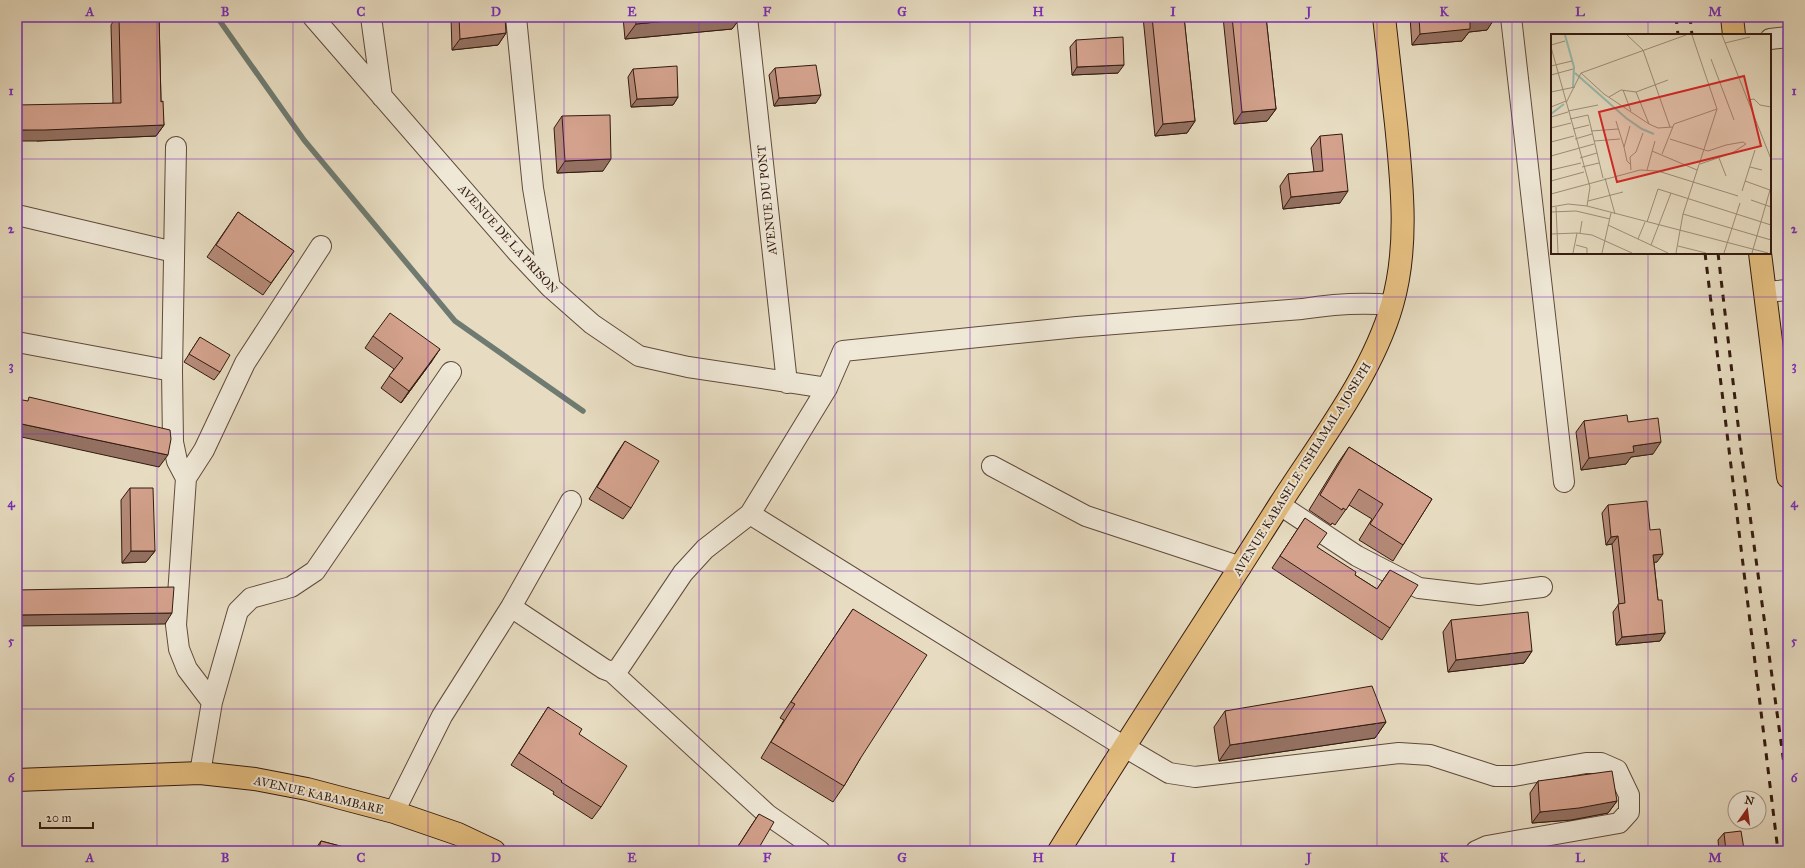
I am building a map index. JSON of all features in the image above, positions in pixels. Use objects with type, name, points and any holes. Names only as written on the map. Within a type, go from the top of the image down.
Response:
[{"type":"main road","name":"AVENUE KABASELE TSHIAMALA JOSEPH","points":[[1059,851],[1123,746],[1241,567],[1361,378],[1378,343],[1392,305],[1401,248],[1402,184],[1384,17]]},
{"type":"main road","points":[[1732,17],[1734,34]]},
{"type":"main road","points":[[1760,254],[1788,477]]},
{"type":"main road","name":"AVENUE KABAMBARE","points":[[17,780],[200,774],[255,779],[299,788],[394,812],[458,834],[494,851]]},
{"type":"street","name":"AVENUE DE LA PRISON","points":[[313,17],[518,253],[550,287],[592,324],[639,356],[688,367],[827,388]]},
{"type":"street","points":[[371,17],[382,97]]},
{"type":"street","points":[[516,17],[533,188],[550,287]]},
{"type":"street","name":"AVENUE DU PONT","points":[[747,17],[787,383]]},
{"type":"street","points":[[1511,17],[1564,482]]},
{"type":"street","points":[[1771,39],[1788,37]]},
{"type":"street","points":[[176,147],[172,371],[173,442],[177,461],[186,478]]},
{"type":"street","points":[[17,215],[174,252]]},
{"type":"street","points":[[212,702],[187,669],[179,649],[176,625],[186,478],[204,450],[245,363],[321,246]]},
{"type":"street","points":[[1765,292],[1788,290]]},
{"type":"street","points":[[612,672],[619,668],[683,573],[705,549],[750,514],[827,388],[843,351],[1069,328],[1302,308],[1339,303],[1366,302],[1392,305]]},
{"type":"street","points":[[17,342],[172,371]]},
{"type":"street","points":[[200,774],[212,702],[238,611],[251,598],[291,586],[316,571],[451,372]]},
{"type":"street","points":[[992,466],[1086,516],[1241,567]]},
{"type":"street","points":[[394,812],[442,716],[511,607],[571,501]]},
{"type":"street","points":[[1280,506],[1357,556],[1419,588],[1479,595],[1542,587]]},
{"type":"street","points":[[750,514],[1123,746],[1169,773],[1195,777],[1399,753],[1430,755],[1495,776],[1514,776],[1586,762],[1601,763],[1617,770],[1630,795],[1629,812],[1619,823],[1487,846],[1476,851]]},
{"type":"street","points":[[511,607],[604,669],[612,672],[768,815],[820,851]]},
{"type":"building","points":[[119,17],[159,17],[161,102],[163,101],[164,125],[17,130],[17,105],[121,103]]},
{"type":"building","points":[[459,17],[505,17],[506,33],[460,39]]},
{"type":"building","points":[[635,17],[707,17],[636,24]]},
{"type":"building","points":[[1152,17],[1184,17],[1195,121],[1163,124]]},
{"type":"building","points":[[1232,17],[1266,17],[1276,109],[1242,112]]},
{"type":"building","points":[[1419,17],[1495,18],[1470,21],[1470,29],[1420,34]]},
{"type":"building","points":[[1123,37],[1124,65],[1077,67],[1076,40]]},
{"type":"building","points":[[816,65],[821,95],[779,98],[775,68]]},
{"type":"building","points":[[677,66],[678,97],[637,99],[633,69]]},
{"type":"building","points":[[610,115],[611,159],[565,161],[562,116]]},
{"type":"building","points":[[1342,134],[1348,191],[1291,197],[1288,174],[1323,171],[1320,136]]},
{"type":"building","points":[[238,212],[294,251],[271,283],[216,245]]},
{"type":"building","points":[[390,313],[440,349],[409,391],[389,376],[403,358],[373,336]]},
{"type":"building","points":[[200,337],[230,355],[220,372],[189,354]]},
{"type":"building","points":[[29,397],[170,430],[171,439],[168,455],[17,423],[17,399],[28,401]]},
{"type":"building","points":[[1627,415],[1628,422],[1658,418],[1661,442],[1633,446],[1634,452],[1589,458],[1584,421]]},
{"type":"building","points":[[625,441],[659,461],[631,508],[597,487]]},
{"type":"building","points":[[1349,447],[1432,499],[1403,545],[1370,524],[1383,504],[1359,489],[1346,510],[1343,508],[1342,510],[1320,495]]},
{"type":"building","points":[[130,488],[153,488],[155,551],[131,551]]},
{"type":"building","points":[[1647,501],[1650,530],[1660,529],[1663,554],[1653,555],[1658,600],[1662,600],[1665,633],[1622,637],[1618,604],[1625,603],[1618,536],[1611,537],[1608,505]]},
{"type":"building","points":[[1305,518],[1327,533],[1317,547],[1356,572],[1355,575],[1377,589],[1390,570],[1418,585],[1390,628],[1280,556]]},
{"type":"building","points":[[174,587],[172,613],[17,615],[17,590]]},
{"type":"building","points":[[853,609],[927,655],[844,786],[771,742],[795,704],[791,702]]},
{"type":"building","points":[[1528,612],[1532,651],[1456,660],[1451,620]]},
{"type":"building","points":[[1372,686],[1386,722],[1230,745],[1225,711]]},
{"type":"building","points":[[548,707],[582,729],[579,734],[627,766],[601,807],[519,753]]},
{"type":"building","points":[[1612,771],[1617,801],[1579,808],[1540,812],[1538,781]]},
{"type":"building","points":[[759,814],[774,822],[757,851],[735,851]]},
{"type":"building","points":[[1741,831],[1744,849],[1726,851],[1724,833]]},
{"type":"building","points":[[321,841],[359,851],[318,851]]},
{"type":"waterway","points":[[217,17],[304,140],[455,321],[583,411]]},
{"type":"railway","points":[[1676,17],[1678,34]]},
{"type":"railway","points":[[1690,17],[1692,34]]},
{"type":"railway","points":[[1705,254],[1778,851]]},
{"type":"railway","points":[[1718,254],[1741,450],[1788,793]]}]
